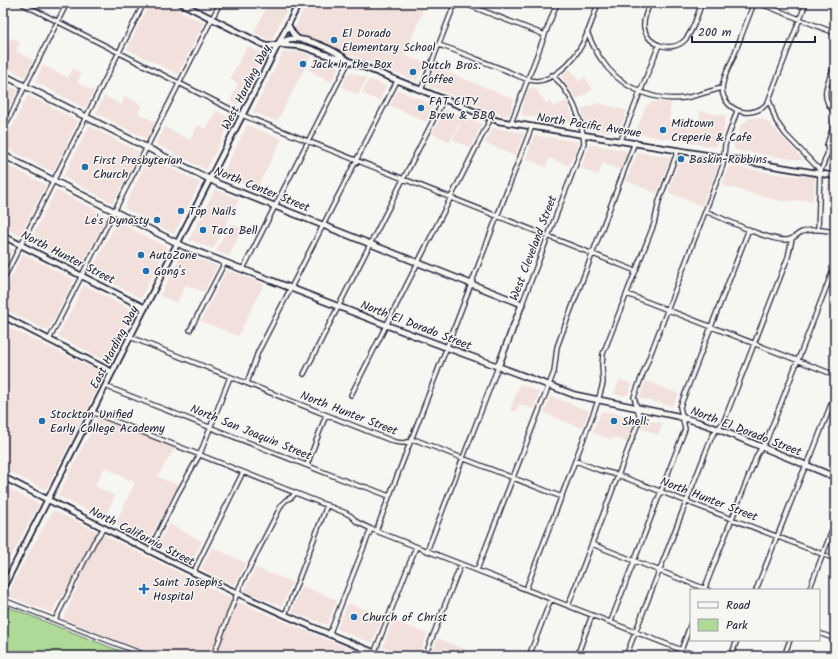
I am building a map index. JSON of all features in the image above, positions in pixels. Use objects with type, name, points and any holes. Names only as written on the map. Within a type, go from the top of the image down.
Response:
[{"type":"main road","name":"North Center Street","points":[[3,74],[210,179],[522,304]]},
{"type":"main road","name":"North El Dorado Street","points":[[3,155],[177,243],[243,270],[575,396],[682,418],[718,429],[835,477]]},
{"type":"main road","name":"West Cleveland Street","points":[[498,367],[522,304]]},
{"type":"street","points":[[21,3],[242,115],[636,271]]},
{"type":"street","points":[[3,130],[67,3]]},
{"type":"street","points":[[3,280],[144,3]]},
{"type":"street","points":[[181,3],[266,46],[278,44]]},
{"type":"street","points":[[49,340],[220,3]]},
{"type":"street","name":"West Harding Way","points":[[210,179],[299,3]]},
{"type":"street","points":[[421,90],[455,3]]},
{"type":"street","points":[[462,3],[544,35]]},
{"type":"street","points":[[512,123],[557,3]]},
{"type":"street","points":[[439,45],[528,79],[535,81],[540,80],[563,68],[574,57],[581,47],[598,3]]},
{"type":"street","points":[[650,3],[644,19],[644,27],[649,38],[659,45],[673,47],[684,41],[691,30],[702,3]]},
{"type":"street","points":[[754,3],[722,88],[726,100],[738,111],[748,113],[759,110],[770,100],[806,3]]},
{"type":"street","points":[[759,3],[835,33]]},
{"type":"street","points":[[288,25],[298,39]]},
{"type":"street","points":[[587,32],[604,64],[625,83],[641,91],[655,96],[673,99],[692,96],[722,88]]},
{"type":"street","name":"North Pacific Avenue","points":[[278,44],[289,39],[298,39],[316,44],[341,55],[349,61],[491,118],[512,123],[835,176]]},
{"type":"street","name":"North Pacific Avenue","points":[[278,44],[286,46],[299,46],[338,60],[349,61]]},
{"type":"street","points":[[622,140],[659,45]]},
{"type":"street","points":[[243,270],[349,61]]},
{"type":"street","points":[[835,64],[826,87],[825,94],[827,104],[835,113]]},
{"type":"street","points":[[552,75],[560,82],[576,108],[583,135]]},
{"type":"street","points":[[247,383],[258,352],[397,80]]},
{"type":"street","points":[[304,374],[444,99]]},
{"type":"street","points":[[770,100],[776,121],[796,147],[818,168],[820,173]]},
{"type":"street","points":[[568,606],[640,418],[634,397],[723,165],[725,145],[738,111]]},
{"type":"street","points":[[828,152],[827,145],[835,116]]},
{"type":"street","points":[[351,395],[491,118]]},
{"type":"street","points":[[376,531],[532,126]]},
{"type":"street","name":"West Cleveland Street","points":[[522,304],[584,143],[583,135]]},
{"type":"street","points":[[477,570],[554,372],[557,347],[564,326],[635,142]]},
{"type":"street","points":[[818,230],[820,173],[828,152],[835,144]]},
{"type":"street","points":[[526,589],[598,401],[603,383],[602,365],[604,354],[654,224],[659,201],[678,150]]},
{"type":"street","name":"East Harding Way","points":[[3,588],[210,179]]},
{"type":"street","points":[[705,212],[774,238],[784,240],[792,239],[799,233],[808,230],[835,232]]},
{"type":"street","points":[[611,621],[685,429],[680,407],[710,326],[749,229]]},
{"type":"street","name":"North Hunter Street","points":[[3,236],[145,308]]},
{"type":"street","points":[[626,656],[712,436],[724,421],[791,249],[792,239]]},
{"type":"street","points":[[190,330],[225,262]]},
{"type":"street","points":[[705,589],[757,455],[767,439],[835,265]]},
{"type":"street","points":[[627,294],[835,375]]},
{"type":"street","points":[[3,316],[112,372]]},
{"type":"street","name":"North Hunter Street","points":[[130,337],[395,442],[403,443],[416,440],[562,497]]},
{"type":"street","points":[[427,551],[498,367]]},
{"type":"street","points":[[148,551],[200,454],[230,377]]},
{"type":"street","name":"North San Joaquin Street","points":[[105,386],[359,486],[390,496]]},
{"type":"street","points":[[756,589],[835,394]]},
{"type":"street","points":[[92,412],[327,505],[346,513],[357,522],[371,529],[568,606],[611,621],[697,656]]},
{"type":"street","points":[[307,465],[326,415]]},
{"type":"street","name":"North Hunter Street","points":[[576,461],[600,470],[618,474],[835,559]]},
{"type":"street","points":[[193,573],[243,472]]},
{"type":"street","name":"North California Street","points":[[3,477],[148,551],[237,594],[329,635],[374,654],[383,656]]},
{"type":"street","points":[[213,656],[237,594],[282,504],[295,493]]},
{"type":"street","points":[[285,615],[327,505]]},
{"type":"street","points":[[809,589],[835,523]]},
{"type":"street","points":[[55,620],[94,542],[104,528]]},
{"type":"street","points":[[329,635],[371,529]]},
{"type":"street","points":[[592,544],[703,589]]},
{"type":"street","points":[[374,654],[416,547]]},
{"type":"street","points":[[425,656],[461,564]]},
{"type":"street","points":[[528,656],[551,599]]},
{"type":"street","points":[[3,600],[148,656]]},
{"type":"street","points":[[577,656],[592,615]]},
{"type":"street","points":[[679,656],[690,627]]},
{"type":"street","points":[[820,633],[835,640]]},
{"type":"street","points":[[731,656],[737,641]]},
{"type":"street","points":[[784,656],[790,641]]},
{"type":"shaded area","points":[[150,3],[164,3],[204,23],[178,74],[127,49]]},
{"type":"shaded area","points":[[269,3],[290,3],[271,41],[254,32]]},
{"type":"shaded area","points":[[307,3],[426,3],[405,55],[425,63],[417,81],[296,34],[294,30]]},
{"type":"shaded area","points":[[11,38],[20,42],[16,51],[33,60],[25,77],[3,66],[3,45],[7,47]]},
{"type":"shaded area","points":[[247,46],[264,54],[238,105],[230,101],[238,84],[230,79]]},
{"type":"shaded area","points":[[300,51],[311,56],[277,121],[253,112],[283,52]]},
{"type":"shaded area","points":[[315,58],[339,67],[331,82],[308,70]]},
{"type":"shaded area","points":[[43,65],[68,78],[73,69],[81,74],[77,82],[94,91],[85,108],[35,82]]},
{"type":"shaded area","points":[[435,67],[514,99],[509,114],[505,116],[428,86]]},
{"type":"shaded area","points":[[570,69],[579,81],[585,77],[593,90],[577,99],[563,79],[563,74]]},
{"type":"shaded area","points":[[349,72],[367,78],[358,95],[342,87]]},
{"type":"shaded area","points":[[369,79],[386,86],[379,101],[362,93]]},
{"type":"shaded area","points":[[3,83],[18,90],[3,119]]},
{"type":"shaded area","points":[[534,87],[546,103],[549,101],[553,107],[567,101],[575,123],[522,115],[524,100],[528,90]]},
{"type":"shaded area","points":[[398,90],[434,105],[426,122],[390,105]]},
{"type":"shaded area","points":[[28,95],[78,121],[53,172],[3,146]]},
{"type":"shaded area","points":[[104,96],[121,105],[125,96],[142,105],[138,113],[155,122],[146,139],[96,113]]},
{"type":"shaded area","points":[[653,102],[671,102],[669,121],[688,124],[701,122],[699,111],[726,116],[722,138],[714,147],[639,134],[637,129],[646,106]]},
{"type":"shaded area","points":[[599,103],[627,111],[622,124],[618,128],[608,132],[587,128],[581,109]]},
{"type":"shaded area","points":[[445,109],[482,124],[470,148],[453,140],[460,125],[459,124],[450,142],[432,133]]},
{"type":"shaded area","points":[[216,111],[232,119],[206,170],[156,144],[165,127],[190,140],[198,125],[206,129]]},
{"type":"shaded area","points":[[750,118],[760,118],[768,122],[804,161],[735,150],[733,146],[741,126]]},
{"type":"shaded area","points":[[247,125],[282,139],[256,189],[222,175]]},
{"type":"shaded area","points":[[89,126],[139,152],[113,203],[63,177]]},
{"type":"shaded area","points":[[493,128],[524,133],[515,156],[485,143]]},
{"type":"shaded area","points":[[535,135],[579,142],[569,166],[549,158],[546,167],[526,159]]},
{"type":"shaded area","points":[[590,144],[628,151],[620,170],[603,163],[598,175],[581,168]]},
{"type":"shaded area","points":[[638,152],[671,157],[657,193],[626,181]]},
{"type":"shaded area","points":[[149,157],[200,183],[174,234],[124,208]]},
{"type":"shaded area","points":[[680,159],[718,165],[702,206],[668,192]]},
{"type":"shaded area","points":[[3,163],[46,185],[20,236],[3,227]]},
{"type":"shaded area","points":[[730,166],[783,175],[815,177],[813,200],[780,201],[722,185]]},
{"type":"shaded area","points":[[828,184],[835,185],[835,203],[827,202]]},
{"type":"shaded area","points":[[215,189],[239,199],[213,249],[189,240]]},
{"type":"shaded area","points":[[56,190],[107,216],[81,267],[30,241]]},
{"type":"shaded area","points":[[117,221],[167,247],[141,298],[91,272]]},
{"type":"shaded area","points":[[230,223],[242,229],[229,256],[216,251]]},
{"type":"shaded area","points":[[3,244],[13,249],[3,269]]},
{"type":"shaded area","points":[[182,253],[217,266],[204,292],[186,285],[177,303],[160,296]]},
{"type":"shaded area","points":[[23,254],[74,280],[48,331],[3,308],[3,294]]},
{"type":"shaded area","points":[[227,270],[264,284],[238,336],[201,321]]},
{"type":"shaded area","points":[[84,285],[134,311],[109,362],[58,336]]},
{"type":"shaded area","name":"Stockton Unified Early College Academy","points":[[3,325],[105,374],[46,490],[3,469]]},
{"type":"shaded area","points":[[620,380],[632,384],[628,394],[625,396],[614,394]]},
{"type":"shaded area","points":[[646,381],[679,394],[672,406],[639,398]]},
{"type":"shaded area","points":[[520,384],[540,392],[533,409],[519,404],[515,412],[510,410]]},
{"type":"shaded area","points":[[551,396],[589,411],[582,428],[544,413]]},
{"type":"shaded area","points":[[602,411],[633,417],[635,421],[627,442],[613,437],[612,440],[592,432]]},
{"type":"shaded area","points":[[98,418],[122,425],[175,448],[157,477],[179,485],[148,541],[115,524],[135,483],[105,467],[95,486],[115,496],[104,518],[58,496]]},
{"type":"shaded area","points":[[644,420],[663,423],[658,435],[640,428]]},
{"type":"shaded area","points":[[3,486],[39,504],[3,571]]},
{"type":"shaded area","name":"Saint Josephs Hospital","points":[[53,510],[240,603],[366,656],[159,656],[63,619],[82,576],[76,572],[52,613],[8,596],[18,573]]},
{"type":"shaded area","points":[[169,524],[202,541],[190,564],[157,546]]},
{"type":"shaded area","points":[[212,547],[246,563],[235,585],[201,569]]},
{"type":"shaded area","points":[[256,568],[292,582],[282,606],[244,591]]},
{"type":"shaded area","points":[[302,586],[337,600],[327,625],[292,612]]},
{"type":"shaded area","points":[[348,603],[383,617],[372,643],[337,629]]},
{"type":"shaded area","points":[[393,620],[427,634],[419,656],[407,656],[383,647]]},
{"type":"shaded area","points":[[438,638],[456,646],[483,656],[431,656]]},
{"type":"green space","points":[[3,605],[133,656],[3,656]]},
{"type":"place","name":"El Dorado Elementary School","points":[[334,40]]},
{"type":"place","name":"Jack in the Box","points":[[303,64]]},
{"type":"place","name":"Dutch Bros. Coffee","points":[[413,72]]},
{"type":"place","name":"FAT CITY Brew & BBQ","points":[[421,108]]},
{"type":"place","name":"Midtown Creperie & Cafe","points":[[663,130]]},
{"type":"place","name":"Baskin-Robbins","points":[[681,159]]},
{"type":"place","name":"First Presbyterian Church","points":[[85,167]]},
{"type":"place","name":"Top Nails","points":[[181,211]]},
{"type":"place","name":"Le's Dynasty","points":[[157,220]]},
{"type":"place","name":"Taco Bell","points":[[203,230]]},
{"type":"place","name":"AutoZone","points":[[141,255]]},
{"type":"place","name":"Gong's","points":[[146,271]]},
{"type":"place","name":"Stockton Unified Early College Academy","points":[[42,421]]},
{"type":"place","name":"Shell:","points":[[614,421]]},
{"type":"place","name":"Saint Josephs Hospital","points":[[144,589]]},
{"type":"place","name":"Church of Christ","points":[[354,617]]}]
